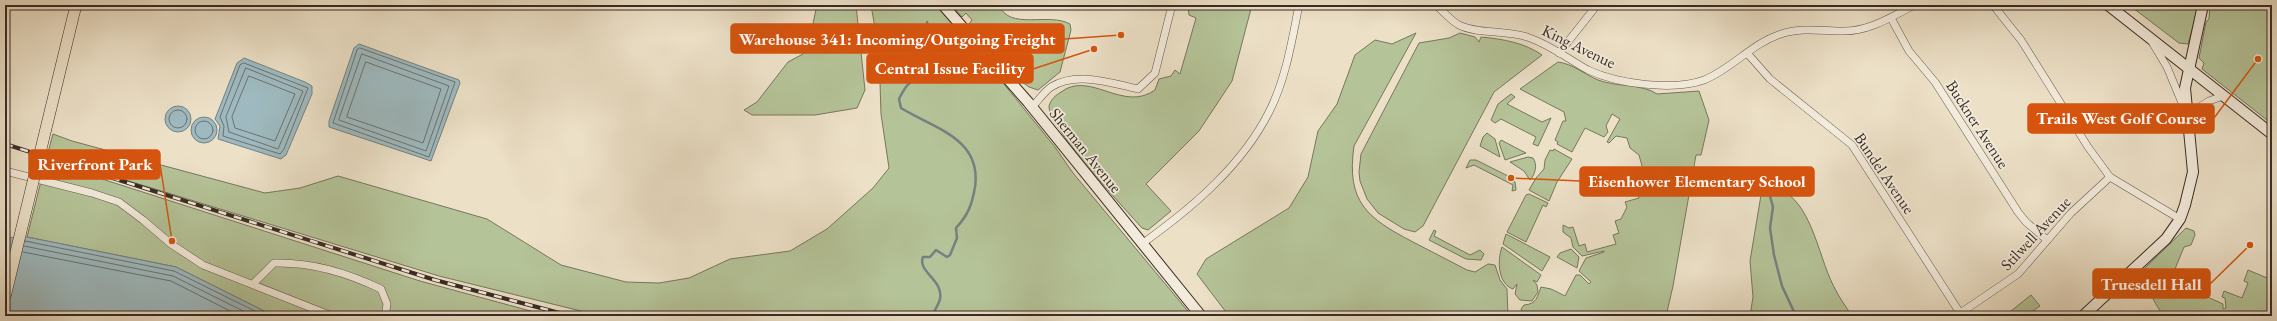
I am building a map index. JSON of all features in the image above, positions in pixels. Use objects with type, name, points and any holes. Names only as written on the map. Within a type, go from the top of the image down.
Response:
[{"type":"main road","points":[[5,297],[76,5]]},
{"type":"street","name":"Sherman Avenue","points":[[943,5],[1032,107],[1201,316]]},
{"type":"street","points":[[1032,107],[1050,88],[1067,80],[1094,79],[1138,89],[1155,73],[1172,5]]},
{"type":"street","points":[[1143,243],[1204,194],[1236,160],[1255,136],[1270,110],[1282,77],[1299,5]]},
{"type":"street","name":"King Avenue","points":[[1436,5],[1459,25],[1527,37],[1602,76],[1618,80],[1664,85],[1704,80],[1723,69],[1765,40],[1781,34],[1800,30],[1845,31],[1865,28],[1891,18],[1915,5]]},
{"type":"street","points":[[1559,53],[1597,5]]},
{"type":"street","points":[[1993,5],[2021,40],[2077,130],[2110,177],[2180,219]]},
{"type":"street","points":[[2108,5],[2272,134]]},
{"type":"street","points":[[2083,316],[2166,239],[2180,219],[2188,196],[2193,172],[2193,148],[2187,115],[2185,88],[2203,5]]},
{"type":"street","name":"Buckner Avenue","points":[[1891,18],[1909,51],[1945,98],[2018,212],[2026,222],[2047,240]]},
{"type":"street","points":[[2149,37],[2167,67],[2187,115]]},
{"type":"street","name":"Bundel Avenue","points":[[1747,53],[1770,79],[1852,145],[1958,315]]},
{"type":"street","points":[[2187,115],[2208,101],[2223,96]]},
{"type":"street","points":[[5,171],[92,193],[118,202],[143,220],[171,244],[203,265],[332,316]]},
{"type":"street","name":"Stilwell Avenue","points":[[1958,315],[2018,274],[2071,214],[2110,177]]},
{"type":"street","points":[[253,284],[274,263],[296,262],[362,280],[381,290],[386,304],[385,316]]},
{"type":"green space","points":[[817,5],[856,5],[865,90],[857,108],[815,115],[752,115],[744,110],[757,102],[788,62],[803,54],[812,28]]},
{"type":"green space","points":[[871,5],[937,5],[954,24],[951,27],[958,34],[961,31],[1055,147],[1073,173],[1192,316],[601,316],[439,276],[47,156],[53,134],[72,141],[265,193],[300,188],[338,176],[487,219],[561,265],[626,282],[659,283],[689,278],[730,259],[790,251],[827,229],[873,188],[889,168],[881,114],[879,51]]},
{"type":"green space","points":[[951,5],[999,5],[1004,13],[1011,17],[1030,20],[1061,21],[1070,24],[1071,30],[1060,72],[1038,90],[1029,87],[1014,76],[969,24],[972,20],[966,13],[962,17]]},
{"type":"green space","points":[[1188,5],[1252,5],[1232,81],[1199,131],[1146,184],[1171,211],[1148,230],[1142,228],[1089,168],[1061,131],[1052,116],[1049,106],[1055,96],[1072,87],[1083,86],[1095,88],[1131,97],[1143,96],[1155,90],[1159,79],[1171,76],[1175,70],[1180,74],[1196,18],[1189,15]]},
{"type":"green space","points":[[2129,5],[2199,5],[2188,44],[2179,43]]},
{"type":"green space","points":[[2210,5],[2272,5],[2272,124],[2202,69],[2204,63],[2199,58],[2206,22],[2209,19]]},
{"type":"green space","points":[[1416,33],[1354,146],[1352,165],[1353,181],[1357,195],[1363,206],[1383,225],[1460,267],[1475,272],[1488,264],[1495,265],[1500,280],[1507,289],[1508,316],[1229,316],[1197,274],[1206,259],[1289,208],[1308,177],[1318,131],[1337,104],[1355,55],[1375,40],[1392,44]]},
{"type":"green space","points":[[1460,33],[1475,37],[1479,42],[1481,37],[1513,42],[1528,47],[1542,55],[1494,92],[1423,226],[1415,232],[1404,229],[1378,213],[1367,199],[1360,181],[1359,172],[1361,154],[1419,43],[1449,38]]},
{"type":"green space","points":[[1558,62],[1574,67],[1598,80],[1613,84],[1637,87],[1657,94],[1699,91],[1709,120],[1701,155],[1696,155],[1673,286],[1666,316],[1524,316],[1521,309],[1524,305],[1534,302],[1541,287],[1551,289],[1565,296],[1576,275],[1580,275],[1589,284],[1591,282],[1579,271],[1586,258],[1604,251],[1582,256],[1573,247],[1571,238],[1563,232],[1563,225],[1569,228],[1573,227],[1579,246],[1585,244],[1587,252],[1616,244],[1613,235],[1619,233],[1615,221],[1621,219],[1627,207],[1625,202],[1639,198],[1637,192],[1646,189],[1644,173],[1639,155],[1630,148],[1627,138],[1616,136],[1609,143],[1607,142],[1620,119],[1612,114],[1606,126],[1608,132],[1604,137],[1585,128],[1572,152],[1557,144],[1558,142],[1555,140],[1563,121],[1566,121],[1564,112],[1520,89]]},
{"type":"green space","points":[[1511,94],[1515,97],[1507,104],[1542,122],[1551,118],[1538,146],[1533,144],[1536,137],[1501,119],[1495,123],[1491,120],[1498,104]]},
{"type":"green space","points":[[1487,133],[1495,139],[1500,157],[1480,146],[1483,137]]},
{"type":"green space","points":[[1501,140],[1526,153],[1505,160],[1499,143]]},
{"type":"green space","points":[[1554,149],[1572,159],[1557,182],[1549,201],[1529,190],[1536,178],[1544,169],[1545,160],[1550,150],[1553,151]]},
{"type":"green space","points":[[1528,157],[1533,158],[1536,167],[1530,180],[1524,171],[1510,162]]},
{"type":"green space","points":[[1470,160],[1476,160],[1512,178],[1515,182],[1516,190],[1512,191],[1513,185],[1474,165],[1466,168]]},
{"type":"green space","points":[[46,161],[420,281],[549,316],[274,316],[176,267],[27,237]]},
{"type":"green space","points":[[1763,183],[1779,188],[1792,197],[1802,210],[1810,224],[1834,287],[1852,316],[1750,316],[1753,297],[1750,261]]},
{"type":"green space","points":[[1529,194],[1548,203],[1546,207],[1543,205],[1526,242],[1507,232],[1526,195]]},
{"type":"green space","points":[[2186,228],[2194,231],[2195,235],[2191,245],[2184,247],[2175,269],[2201,280],[2199,288],[2201,294],[2223,304],[2223,309],[2226,308],[2225,298],[2222,297],[2224,291],[2242,298],[2248,283],[2244,281],[2248,270],[2272,280],[2272,316],[2164,316],[2141,283],[2139,277],[2140,273]]},
{"type":"green space","points":[[1434,230],[1436,231],[1434,236],[1470,255],[1480,250],[1484,254],[1481,260],[1466,259],[1429,240]]},
{"type":"green space","points":[[1506,234],[1550,257],[1542,271],[1503,244]]},
{"type":"green space","points":[[1502,247],[1541,275],[1537,282],[1533,280],[1537,285],[1538,292],[1532,301],[1520,300],[1515,294],[1517,284],[1513,289],[1504,282],[1499,265]]},
{"type":"green space","points":[[1571,249],[1579,257],[1577,268],[1557,257],[1560,253]]},
{"type":"green space","points":[[2031,295],[2040,306],[2026,316],[2014,316],[2011,311]]},
{"type":"water","points":[[359,44],[459,80],[460,83],[431,161],[329,127],[329,121],[354,48]]},
{"type":"water","points":[[244,58],[312,86],[312,94],[286,155],[281,159],[218,139],[220,126],[215,119],[237,63]]},
{"type":"water","points":[[178,106],[187,110],[191,119],[187,128],[178,132],[169,128],[165,119],[169,110]]},
{"type":"water","points":[[204,117],[213,121],[217,130],[213,139],[204,143],[195,139],[191,130],[195,121]]},
{"type":"water","points":[[27,237],[176,267],[274,316],[5,316],[5,238]]},
{"type":"waterway","points":[[927,22],[929,36],[937,61],[938,73],[931,77],[912,81],[908,84],[899,99],[901,108],[953,137],[963,146],[971,157],[975,170],[975,187],[972,199],[964,219],[956,228],[957,238],[950,255],[947,257],[936,250],[930,257],[923,257],[922,262],[924,267],[935,281],[940,292],[940,299],[932,316]]},
{"type":"waterway","points":[[1770,196],[1773,207],[1770,228],[1774,255],[1782,286],[1796,316]]},
{"type":"railway","points":[[5,144],[435,280],[571,316]]},
{"type":"place","name":"Warehouse 341: Incoming/Outgoing Freight","points":[[1121,35]]},
{"type":"place","name":"Central Issue Facility","points":[[1094,49]]},
{"type":"place","name":"Trails West Golf Course","points":[[2258,59]]},
{"type":"place","name":"Eisenhower Elementary School","points":[[1511,178]]},
{"type":"place","name":"Riverfront Park","points":[[172,241]]},
{"type":"place","name":"Truesdell Hall","points":[[2250,245]]}]
